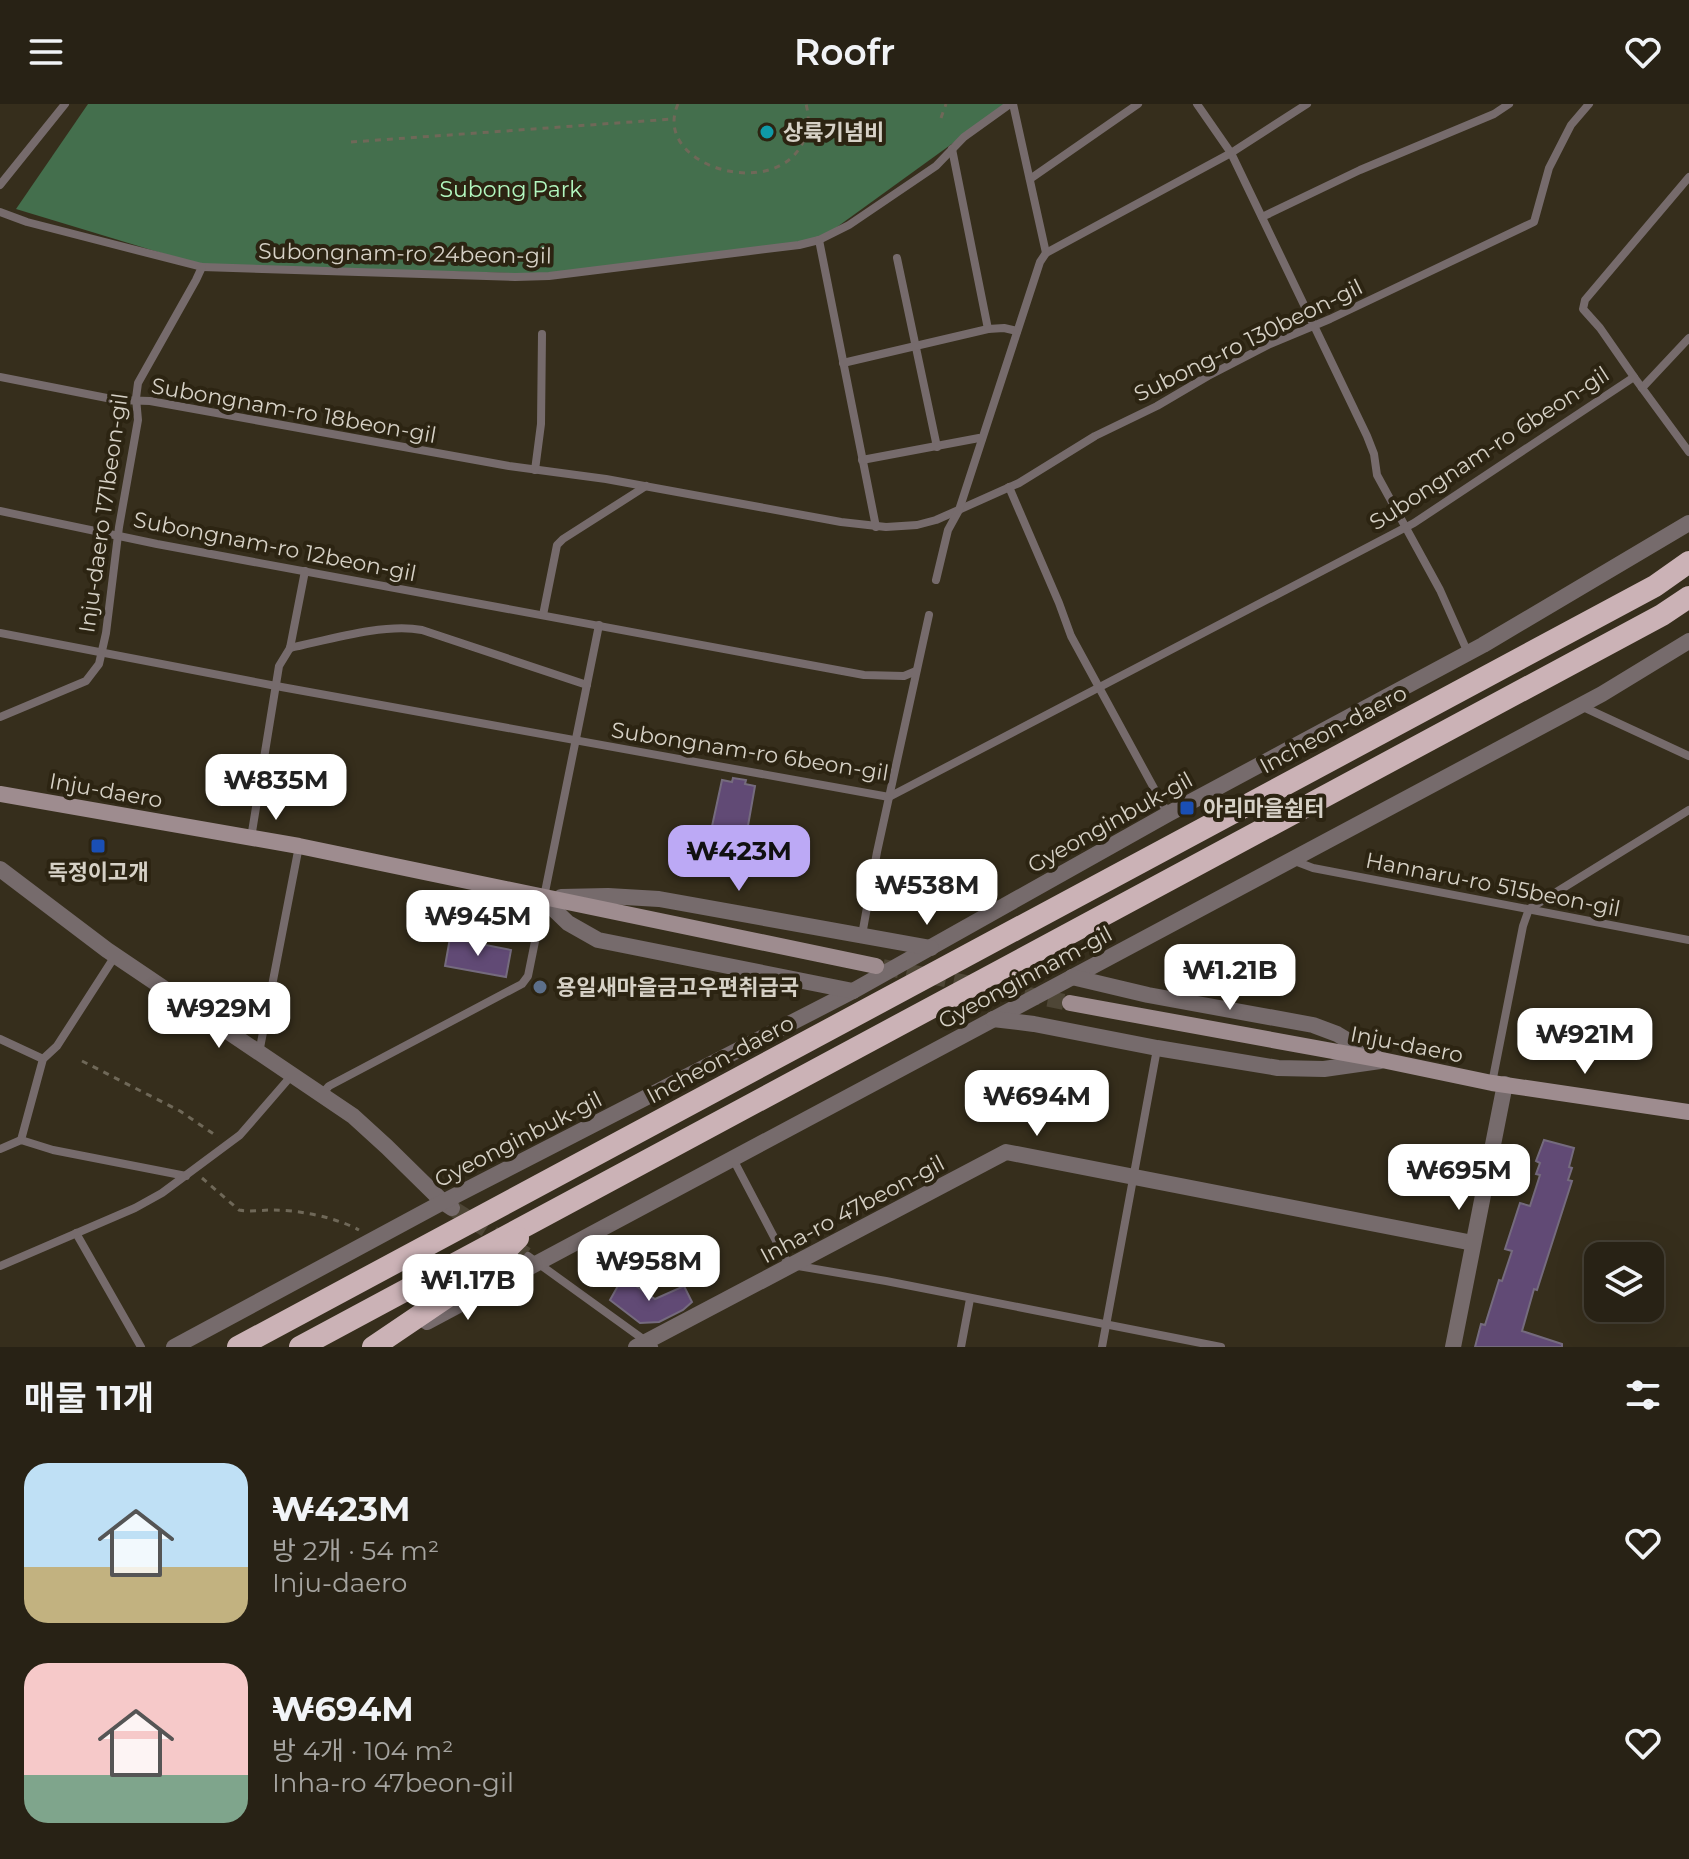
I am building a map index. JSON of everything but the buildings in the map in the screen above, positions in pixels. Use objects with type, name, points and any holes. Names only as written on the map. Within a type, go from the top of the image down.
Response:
[{"type":"highway","name":"Incheon-daero","points":[[238,1347],[1655,586],[1689,562]]},
{"type":"highway","points":[[300,1347],[1648,623],[1689,597]]},
{"type":"highway","points":[[373,1347],[484,1272],[536,1220]]},
{"type":"main road","name":"Inju-daero","points":[[0,794],[299,846],[876,966]]},
{"type":"main road","name":"Inju-daero","points":[[1070,1003],[1498,1083],[1689,1112]]},
{"type":"street","name":"Gyeonginbuk-gil","points":[[174,1347],[853,991],[1168,814],[1468,653],[1689,523]]},
{"type":"street","name":"Gyeonginnam-gil","points":[[379,1347],[533,1259],[733,1158],[1581,705],[1689,641]]},
{"type":"street","points":[[0,869],[115,956],[353,1116],[448,1205]]},
{"type":"street","points":[[542,898],[608,896],[659,899],[931,948]]},
{"type":"street","points":[[542,898],[568,923],[598,940],[853,991]]},
{"type":"street","points":[[1072,977],[1148,995],[1313,1025],[1337,1034],[1382,1060]]},
{"type":"street","points":[[993,1019],[1278,1068],[1324,1069],[1382,1060]]},
{"type":"street","points":[[1453,1347],[1498,1083]]},
{"type":"street","name":"Inha-ro 47beon-gil","points":[[645,1345],[1006,1152],[1473,1243]]},
{"type":"lane","points":[[0,185],[65,104]]},
{"type":"lane","points":[[1012,104],[1046,253]]},
{"type":"lane","name":"Subongnam-ro 24beon-gil","points":[[0,212],[27,222],[202,267],[549,276],[819,240],[849,225],[936,166],[964,137],[1012,104]]},
{"type":"lane","points":[[1030,179],[1138,104]]},
{"type":"lane","points":[[1197,104],[1231,153],[1371,445],[1377,475],[1440,590],[1468,653]]},
{"type":"lane","points":[[936,580],[948,530],[959,510],[1040,262],[1046,253],[1231,153],[1307,104]]},
{"type":"lane","points":[[1262,217],[1360,170],[1494,114],[1509,104]]},
{"type":"lane","name":"Subong-ro 130beon-gil","points":[[959,510],[1009,487],[1095,436],[1270,344],[1534,222],[1549,168],[1571,125],[1589,104]]},
{"type":"lane","points":[[952,149],[988,329]]},
{"type":"lane","points":[[1689,177],[1585,300],[1583,309],[1689,452]]},
{"type":"lane","points":[[819,240],[876,527]]},
{"type":"lane","points":[[897,258],[937,447]]},
{"type":"lane","name":"Inju-daero 171beon-gil","points":[[0,717],[86,681],[99,664],[138,420],[138,383],[202,267]]},
{"type":"lane","points":[[843,363],[988,329],[1017,331]]},
{"type":"lane","points":[[535,470],[541,424],[542,334]]},
{"type":"lane","points":[[1642,388],[1689,338]]},
{"type":"lane","name":"Subongnam-ro 18beon-gil","points":[[0,377],[117,400],[150,401],[876,527],[917,525],[959,510]]},
{"type":"lane","name":"Subongnam-ro 6beon-gil","points":[[0,633],[889,797],[1406,527],[1634,377]]},
{"type":"lane","points":[[862,460],[982,439]]},
{"type":"lane","points":[[543,615],[557,545],[646,486]]},
{"type":"lane","points":[[1009,487],[1071,636],[1168,814]]},
{"type":"lane","name":"Subongnam-ro 12beon-gil","points":[[0,511],[157,544],[864,675],[904,676],[916,671]]},
{"type":"lane","points":[[251,838],[279,666],[290,648],[305,571]]},
{"type":"lane","points":[[862,935],[929,615]]},
{"type":"lane","points":[[321,1095],[329,1086],[522,984],[528,976],[599,625]]},
{"type":"lane","points":[[290,648],[406,627],[587,685]]},
{"type":"lane","points":[[1581,705],[1689,756]]},
{"type":"lane","points":[[1498,1083],[1523,926],[1529,909],[1689,810]]},
{"type":"lane","points":[[259,1053],[299,846]]},
{"type":"lane","name":"Hannaru-ro 515beon-gil","points":[[1291,860],[1313,868],[1689,940]]},
{"type":"lane","points":[[21,1140],[43,1059],[57,1046],[115,956]]},
{"type":"lane","points":[[0,1039],[43,1059]]},
{"type":"lane","points":[[1102,1347],[1157,1048]]},
{"type":"lane","points":[[0,1266],[162,1193],[240,1135],[292,1075]]},
{"type":"lane","points":[[0,1149],[21,1140],[53,1150],[186,1176]]},
{"type":"lane","points":[[733,1158],[785,1258],[792,1265],[1221,1347]]},
{"type":"lane","points":[[76,1233],[141,1347]]},
{"type":"lane","points":[[533,1259],[645,1345]]},
{"type":"lane","points":[[961,1347],[970,1299]]},
{"type":"path","points":[[678,104],[673,119],[675,131],[686,150],[730,171],[760,173],[785,163],[800,148],[809,121],[806,104]]},
{"type":"path","points":[[941,118],[946,104]]},
{"type":"path","points":[[351,142],[673,119]]},
{"type":"path","points":[[82,1061],[180,1111],[228,1144]]},
{"type":"path","points":[[195,1169],[201,1178],[239,1210],[283,1210],[329,1218],[377,1238]]},
{"type":"green space","name":"Subong Park","points":[[88,104],[1007,104],[819,240],[550,274],[201,265],[16,209]]},
{"type":"tunnel","points":[[883,967],[1070,1003]]},
{"type":"tunnel","points":[[452,1208],[528,1256]]},
{"type":"place","name":"상륙기념비","points":[[767,132]]},
{"type":"place","name":"아리마을쉼터","points":[[1187,808]]},
{"type":"place","name":"독정이고개","points":[[98,846]]},
{"type":"place","name":"용일새마을금고우편취급국","points":[[540,987]]}]
